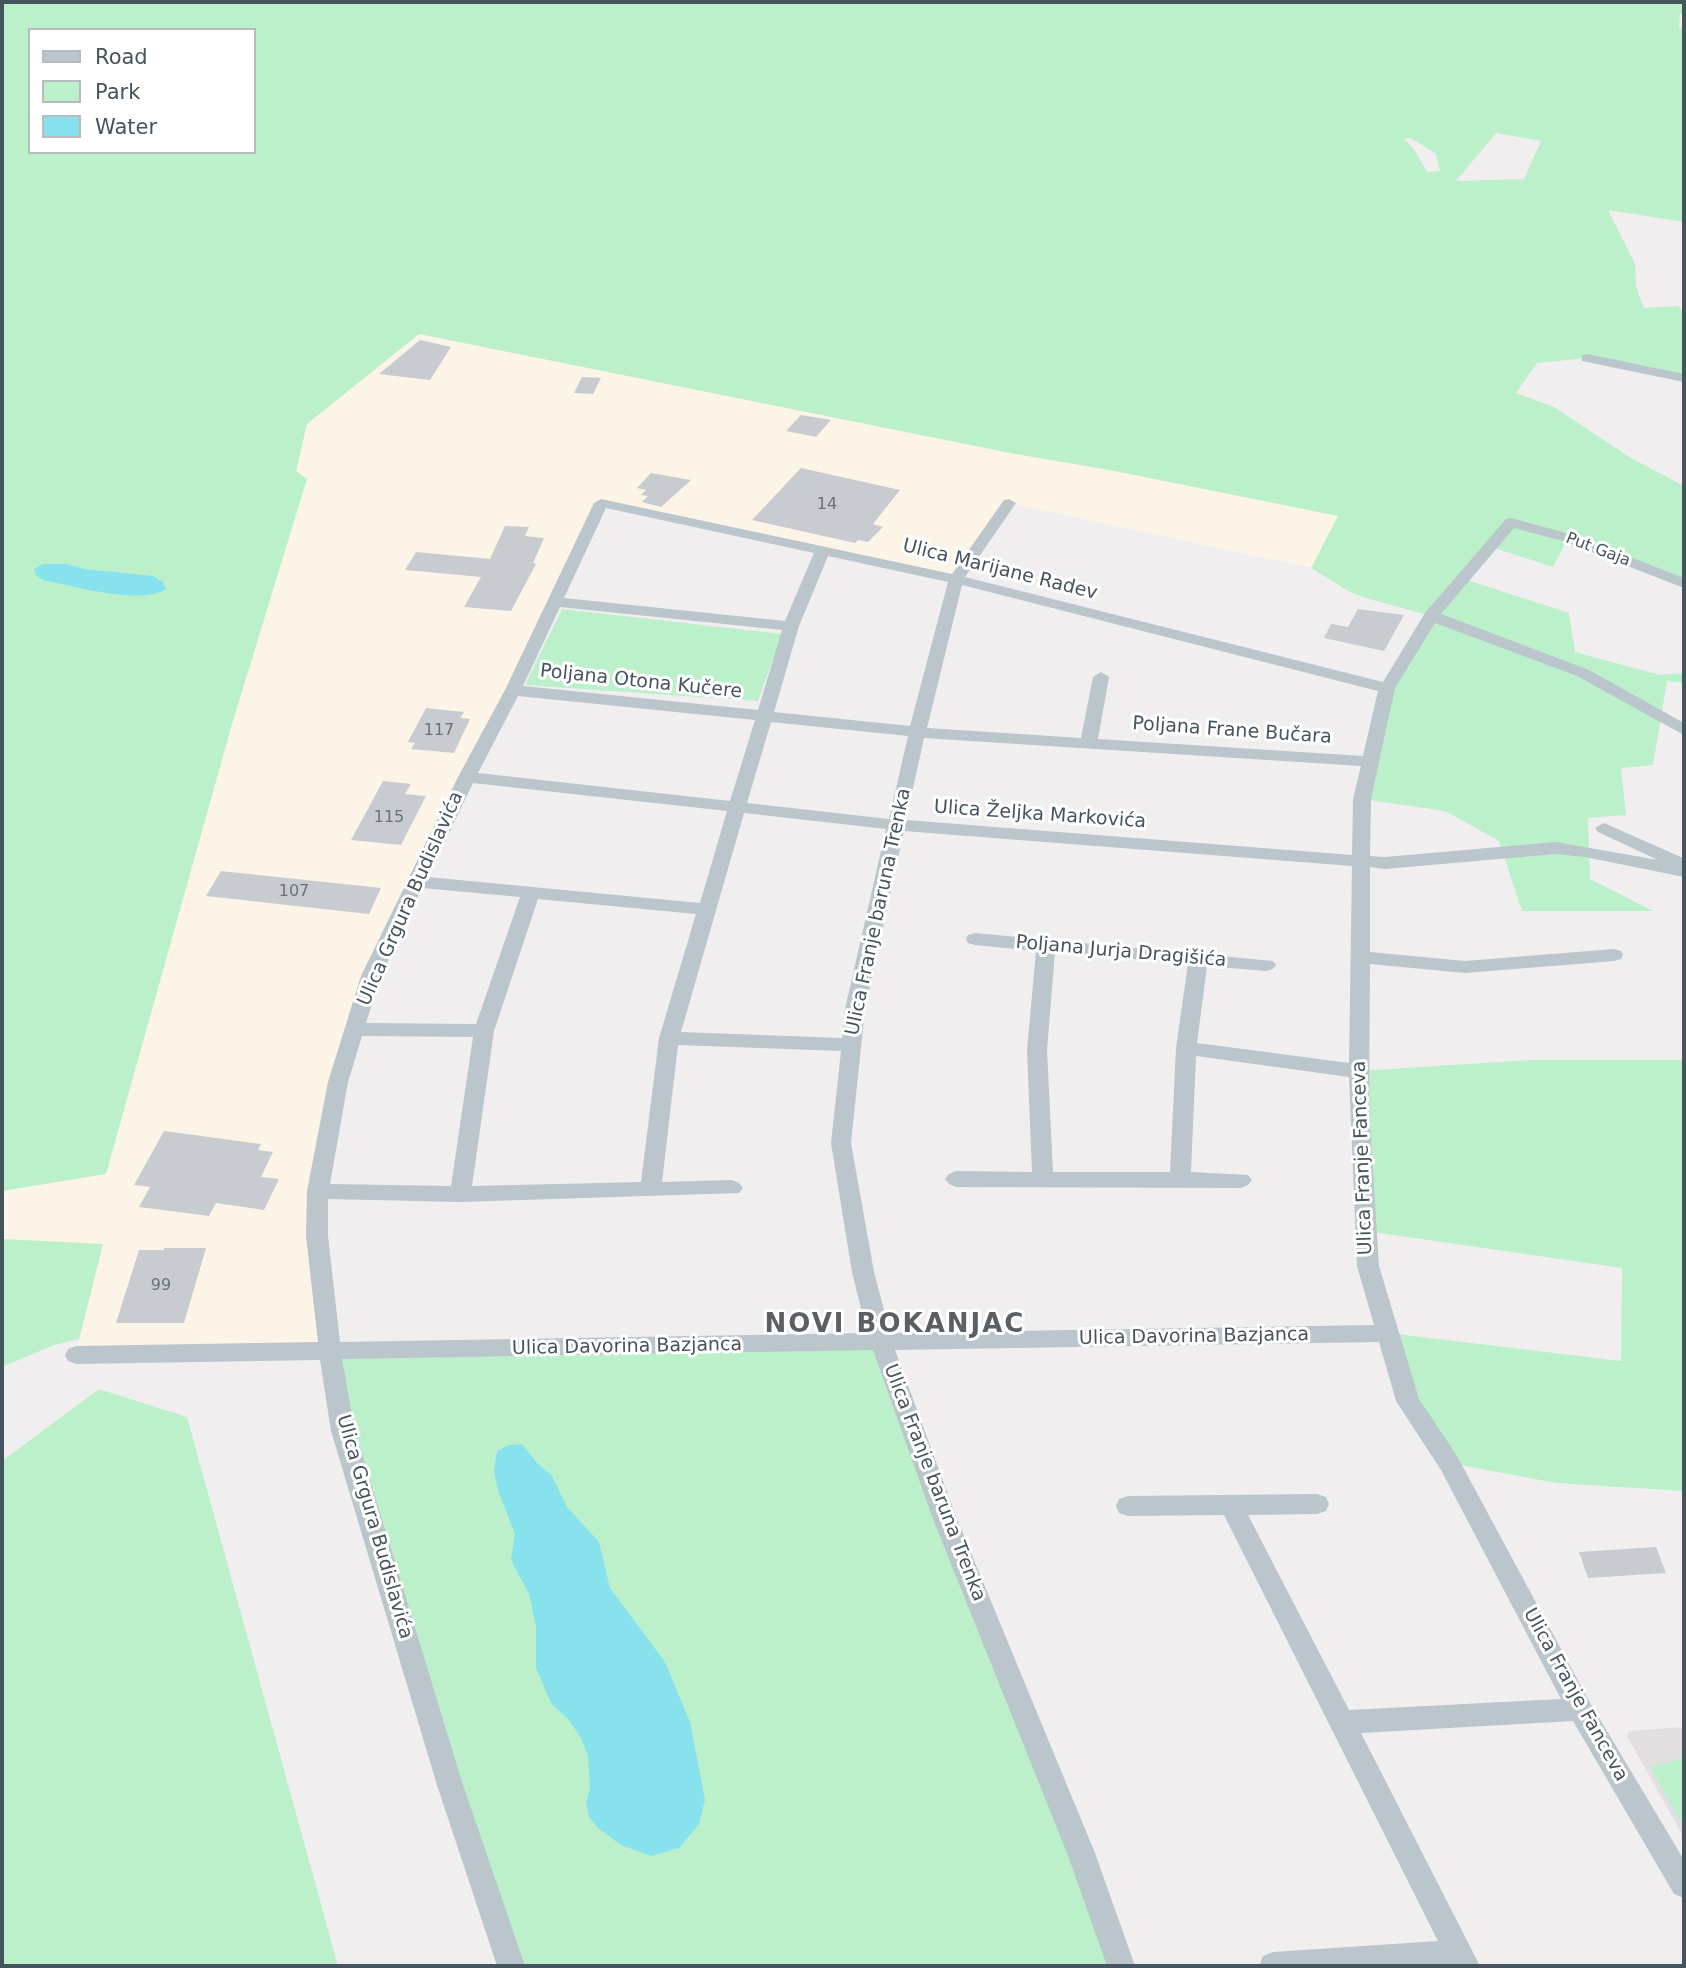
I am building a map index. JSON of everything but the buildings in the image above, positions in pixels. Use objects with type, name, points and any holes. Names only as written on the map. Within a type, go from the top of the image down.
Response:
[{"type":"street","points":[[1587,358],[1684,378]]},
{"type":"street","name":"Ulica Marijane Radev","points":[[601,503],[956,579],[1387,688]]},
{"type":"street","name":"Ulica Grgura Budislavića","points":[[511,1966],[450,1785],[346,1443],[330,1353],[317,1236],[318,1191],[338,1082],[371,976],[467,777],[513,690],[601,503]]},
{"type":"street","name":"Ulica Franje baruna Trenka","points":[[1009,503],[956,579],[917,732],[855,1009],[841,1143],[863,1272],[881,1342],[945,1520],[1081,1853],[1121,1966]]},
{"type":"street","name":"Put Gaja","points":[[1511,522],[1558,534],[1684,583]]},
{"type":"street","name":"Ulica Franje Fanceva","points":[[1511,522],[1431,616],[1387,688],[1362,799],[1359,1071],[1368,1266],[1408,1401],[1449,1463],[1580,1709],[1684,1885]]},
{"type":"street","name":"Poljana Otona Kučere","points":[[764,716],[791,626],[823,551]]},
{"type":"street","points":[[555,602],[791,626]]},
{"type":"street","points":[[1431,616],[1583,673],[1684,730]]},
{"type":"street","points":[[1088,743],[1101,677]]},
{"type":"street","name":"Poljana Otona Kučere","points":[[513,690],[917,732]]},
{"type":"street","points":[[651,1189],[669,1038],[764,716]]},
{"type":"street","name":"Poljana Frane Bučara","points":[[917,732],[1372,762]]},
{"type":"street","name":"Ulica Željka Markovića","points":[[467,777],[897,825],[1385,863],[1556,848],[1585,851],[1684,871]]},
{"type":"street","points":[[1604,828],[1684,864]]},
{"type":"street","points":[[415,882],[706,909]]},
{"type":"street","points":[[460,1194],[484,1031],[530,894]]},
{"type":"street","name":"Poljana Jurja Dragišića","points":[[975,939],[1266,965]]},
{"type":"street","points":[[1043,1179],[1037,1049],[1046,946]]},
{"type":"street","points":[[1359,957],[1465,967],[1614,955]]},
{"type":"street","points":[[1180,1180],[1186,1048],[1198,959]]},
{"type":"street","points":[[354,1029],[484,1031]]},
{"type":"street","points":[[669,1038],[851,1045]]},
{"type":"street","points":[[1186,1048],[1359,1071]]},
{"type":"street","points":[[956,1179],[1241,1180]]},
{"type":"street","points":[[318,1191],[460,1194],[732,1188]]},
{"type":"street","name":"Ulica Davorina Bazjanca","points":[[76,1356],[1388,1334]]},
{"type":"street","points":[[1128,1506],[1317,1504]]},
{"type":"street","points":[[1231,1505],[1463,1960],[1273,1966]]},
{"type":"street","points":[[1341,1722],[1580,1709]]},
{"type":"shaded area","points":[[419,334],[1338,516],[1311,568],[1009,503],[956,579],[601,503],[371,976],[318,1191],[330,1353],[76,1355],[103,1244],[2,1239],[2,1191],[106,1174],[271,583],[307,423]]},
{"type":"shaded area","points":[[1684,1727],[1684,1838],[1627,1736],[1629,1731]]},
{"type":"green space","points":[[2,2],[1684,2],[1684,14],[1680,14],[1679,27],[1684,28],[1684,222],[1608,210],[1635,264],[1636,287],[1644,308],[1678,306],[1684,312],[1684,378],[1587,358],[1537,363],[1516,393],[1554,407],[1631,458],[1684,486],[1684,583],[1568,538],[1553,567],[1491,547],[1467,580],[1569,613],[1575,652],[1660,675],[1684,673],[1684,683],[1667,681],[1653,765],[1621,768],[1626,815],[1588,818],[1590,879],[1653,911],[1522,911],[1499,841],[1445,811],[1362,799],[1387,688],[1431,616],[1350,592],[1311,568],[1338,516],[419,334],[307,424],[296,471],[307,479],[232,724],[106,1174],[2,1191]],"holes":[[[1496,133],[1541,141],[1524,179],[1456,181]],[[1411,138],[1436,154],[1440,171],[1427,172],[1414,149],[1404,139]]]},
{"type":"green space","points":[[562,609],[782,634],[758,701],[525,685]]},
{"type":"green space","points":[[1530,1060],[1684,1060],[1684,1491],[1556,1483],[1449,1463],[1388,1333],[1621,1361],[1622,1268],[1366,1231],[1359,1071]]},
{"type":"green space","points":[[2,1239],[103,1244],[79,1339],[54,1345],[2,1367]]},
{"type":"green space","points":[[881,1342],[1081,1853],[1121,1966],[511,1966],[450,1785],[330,1353]]},
{"type":"green space","points":[[99,1389],[187,1417],[338,1966],[2,1966],[2,1461]]},
{"type":"green space","points":[[1684,1758],[1684,1827],[1650,1767]]},
{"type":"water","points":[[43,564],[67,564],[84,569],[153,576],[163,582],[166,589],[140,596],[89,590],[43,580],[36,575],[34,569]]},
{"type":"water","points":[[522,1444],[552,1476],[567,1507],[599,1542],[610,1588],[665,1662],[690,1722],[705,1800],[699,1824],[679,1848],[651,1856],[621,1845],[598,1828],[589,1817],[586,1802],[590,1789],[588,1756],[581,1738],[568,1719],[551,1703],[536,1668],[536,1626],[529,1594],[511,1560],[515,1534],[498,1490],[494,1471],[497,1451],[509,1445]]},
{"type":"district","name":"NOVI BOKANJAC","points":[[895,1325]]}]
